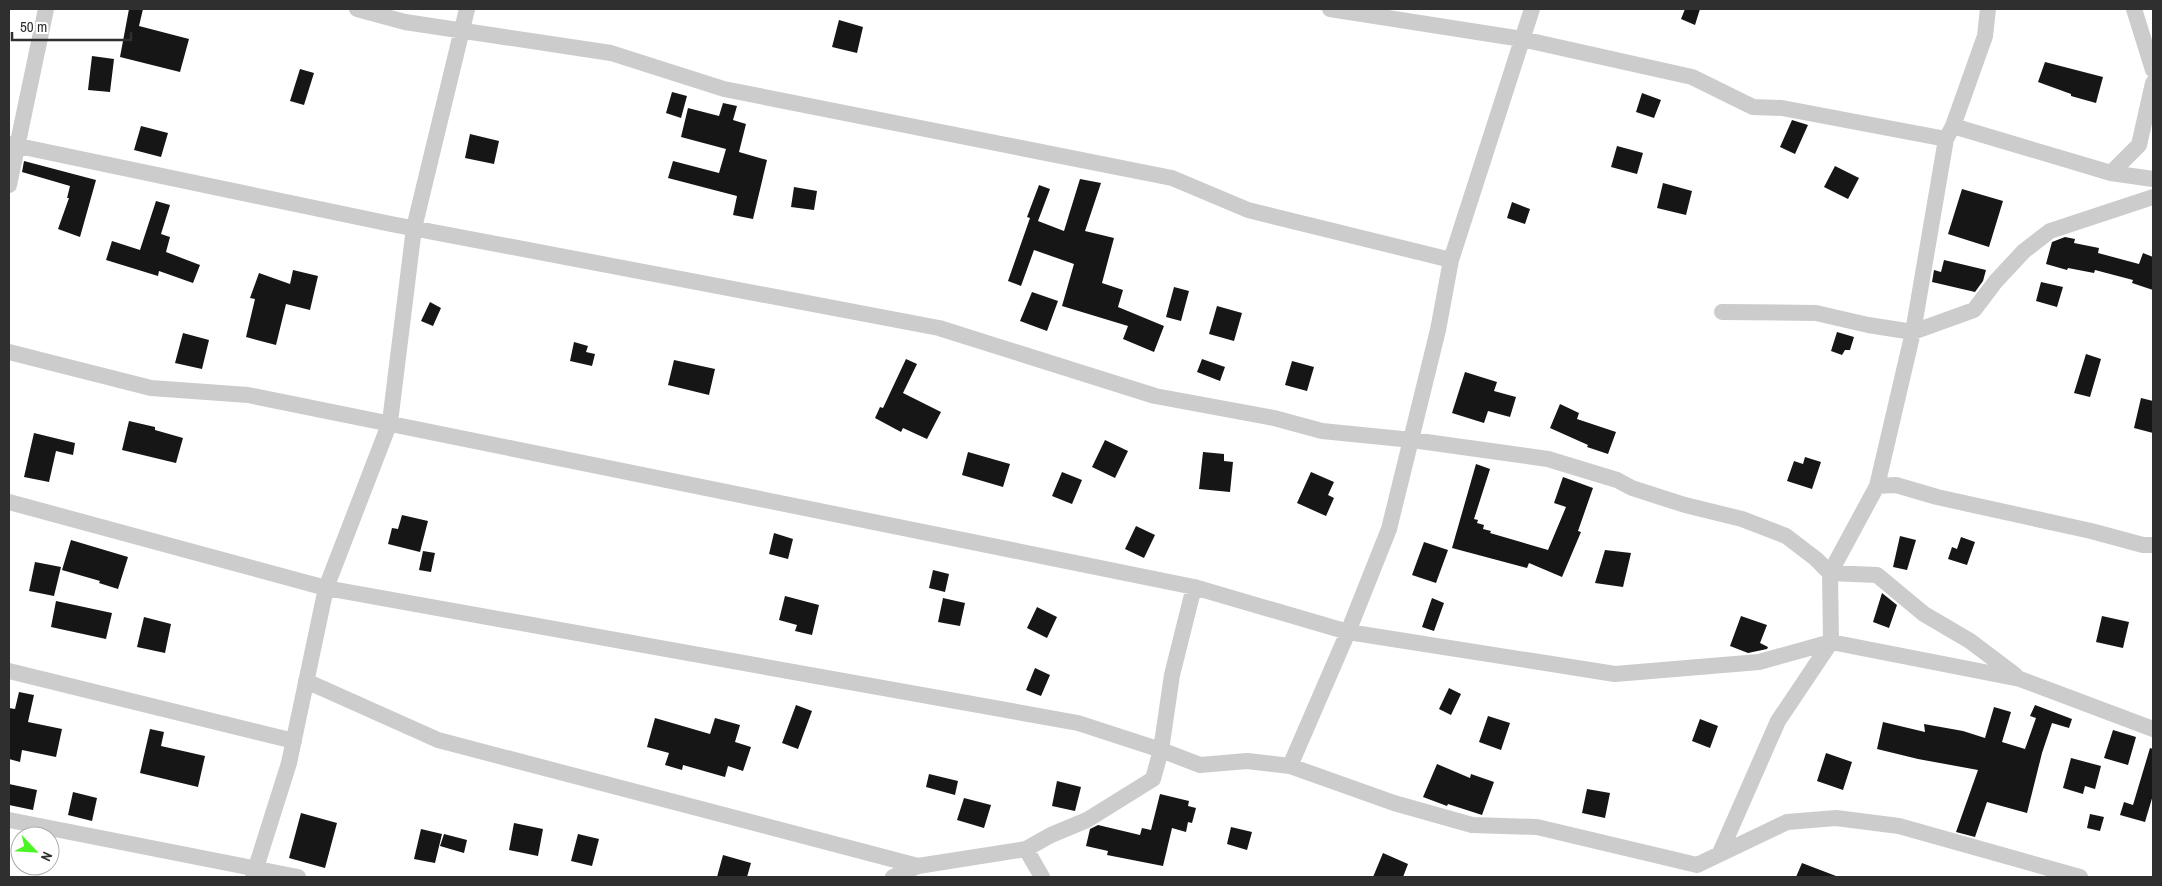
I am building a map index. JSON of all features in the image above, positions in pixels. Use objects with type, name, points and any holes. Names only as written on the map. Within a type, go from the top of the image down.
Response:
[{"type":"street","points":[[9,185],[13,145],[46,9]]},
{"type":"street","points":[[357,9],[405,22],[611,53],[724,89],[1172,178],[1248,210],[1451,260]]},
{"type":"street","points":[[253,873],[289,763],[326,588],[390,422],[414,228],[467,9]]},
{"type":"street","points":[[1330,9],[1522,39],[1692,77],[1753,107],[1782,108],[1949,133],[2111,173],[2153,179]]},
{"type":"street","points":[[1290,766],[1348,632],[1389,528],[1438,330],[1451,260],[1532,9]]},
{"type":"street","points":[[1720,853],[1778,721],[1831,642],[1830,572],[1877,486],[1912,332],[1949,133],[1985,36],[1988,9]]},
{"type":"street","points":[[2134,9],[2153,70]]},
{"type":"street","points":[[2111,173],[2139,145],[2153,84]]},
{"type":"street","points":[[13,145],[414,228],[939,328],[1155,396],[1274,418],[1322,431],[1412,440],[1548,459],[1617,480],[1632,488],[1685,505],[1742,519],[1786,536],[1830,572],[1877,575],[1924,614],[1970,641],[2020,679]]},
{"type":"street","points":[[1722,312],[1816,313],[1868,325],[1912,332],[1974,310],[1996,281],[2024,251],[2050,231],[2153,197]]},
{"type":"street","points":[[9,352],[151,388],[248,394],[1194,587],[1348,632],[1615,674],[1760,662],[1831,642],[2020,679],[2153,728]]},
{"type":"street","points":[[1877,486],[1896,485],[2091,531],[2143,546],[2153,545]]},
{"type":"street","points":[[9,502],[326,588],[1078,723],[1200,765],[1247,761],[1290,766],[1394,803],[1472,826],[1537,827],[1697,865],[1787,822],[1836,818],[1899,826],[2080,877]]},
{"type":"street","points":[[892,877],[918,866],[1026,849],[1051,835],[1087,820],[1153,779],[1161,750],[1172,675],[1194,587]]},
{"type":"street","points":[[9,671],[294,741]]},
{"type":"street","points":[[306,681],[438,740],[918,866]]},
{"type":"street","points":[[9,820],[253,873],[298,877]]},
{"type":"street","points":[[1026,849],[1042,877]]},
{"type":"building","points":[[129,9],[143,9],[139,26],[189,39],[180,72],[120,57]]},
{"type":"building","points":[[1685,9],[1700,9],[1695,25],[1681,19]]},
{"type":"building","points":[[839,20],[863,27],[857,53],[832,47]]},
{"type":"building","points":[[92,56],[114,59],[110,92],[88,90]]},
{"type":"building","points":[[2045,62],[2103,77],[2096,103],[2071,96],[2071,94],[2038,82]]},
{"type":"building","points":[[300,69],[314,73],[304,105],[290,101]]},
{"type":"building","points":[[672,92],[687,96],[681,118],[666,113]]},
{"type":"building","points":[[1642,93],[1661,100],[1654,118],[1636,112]]},
{"type":"building","points":[[723,103],[737,106],[733,120],[746,124],[739,152],[767,160],[753,219],[733,215],[737,196],[668,178],[673,161],[719,173],[726,149],[681,137],[688,108],[719,116]]},
{"type":"building","points":[[1792,120],[1808,125],[1795,154],[1780,147]]},
{"type":"building","points":[[141,126],[168,133],[161,157],[134,150]]},
{"type":"building","points":[[470,134],[499,141],[494,164],[465,158]]},
{"type":"building","points":[[1617,146],[1643,153],[1637,174],[1611,167]]},
{"type":"building","points":[[24,161],[96,180],[80,237],[58,229],[69,198],[67,198],[70,186],[22,172]]},
{"type":"building","points":[[1835,166],[1859,178],[1848,199],[1824,187]]},
{"type":"building","points":[[1080,179],[1101,183],[1085,231],[1114,238],[1102,283],[1123,290],[1118,307],[1164,326],[1154,352],[1123,339],[1128,326],[1062,306],[1074,264],[1034,250],[1021,286],[1008,281],[1030,218],[1027,217],[1039,185],[1050,189],[1038,221],[1064,231]]},
{"type":"building","points":[[1663,183],[1692,191],[1686,215],[1657,208]]},
{"type":"building","points":[[794,187],[817,191],[814,210],[791,207]]},
{"type":"building","points":[[1962,189],[2003,201],[1989,247],[1948,234]]},
{"type":"building","points":[[156,201],[170,205],[161,234],[170,237],[166,252],[200,265],[193,283],[159,271],[158,276],[106,260],[112,241],[140,250]]},
{"type":"building","points":[[1512,202],[1530,209],[1525,224],[1507,218]]},
{"type":"building","points":[[2065,237],[2075,239],[2074,243],[2099,248],[2098,253],[2139,264],[2143,253],[2153,257],[2153,290],[2132,283],[2133,280],[2095,270],[2094,273],[2068,268],[2067,270],[2046,264],[2052,242]]},
{"type":"building","points":[[1944,260],[1986,270],[1983,281],[1975,292],[1932,282],[1934,270],[1941,272]]},
{"type":"building","points":[[293,270],[318,276],[310,310],[286,304],[276,345],[246,337],[255,299],[250,298],[259,273],[290,284]]},
{"type":"building","points":[[2041,282],[2063,287],[2057,307],[2036,301]]},
{"type":"building","points":[[1174,287],[1189,291],[1181,321],[1166,317]]},
{"type":"building","points":[[1032,292],[1058,301],[1047,331],[1020,321]]},
{"type":"building","points":[[430,302],[441,308],[433,326],[421,321]]},
{"type":"building","points":[[1217,306],[1242,313],[1234,341],[1209,334]]},
{"type":"building","points":[[1837,332],[1854,337],[1850,350],[1845,350],[1842,355],[1831,351]]},
{"type":"building","points":[[183,333],[209,340],[202,369],[175,363]]},
{"type":"building","points":[[574,342],[588,346],[586,352],[595,354],[592,366],[570,361]]},
{"type":"building","points":[[2086,354],[2101,359],[2090,397],[2074,393]]},
{"type":"building","points":[[906,359],[917,364],[903,393],[941,412],[927,439],[903,428],[901,432],[875,418],[880,407],[883,408]]},
{"type":"building","points":[[1202,359],[1225,367],[1220,381],[1197,372]]},
{"type":"building","points":[[674,360],[715,369],[709,395],[668,385]]},
{"type":"building","points":[[1292,361],[1314,367],[1307,391],[1285,385]]},
{"type":"building","points":[[1465,372],[1497,382],[1494,391],[1516,397],[1510,417],[1488,411],[1484,423],[1452,413]]},
{"type":"building","points":[[2141,398],[2153,401],[2153,433],[2134,428]]},
{"type":"building","points":[[1560,404],[1579,413],[1577,419],[1616,432],[1608,454],[1587,447],[1588,445],[1550,428]]},
{"type":"building","points":[[129,421],[155,427],[155,430],[183,438],[176,463],[122,450]]},
{"type":"building","points":[[34,433],[75,443],[73,455],[56,451],[49,482],[24,477]]},
{"type":"building","points":[[1105,440],[1128,451],[1115,478],[1092,467]]},
{"type":"building","points":[[968,452],[1010,464],[1003,487],[962,475]]},
{"type":"building","points":[[1203,452],[1224,454],[1224,461],[1233,462],[1230,492],[1199,489]]},
{"type":"building","points":[[1805,457],[1821,462],[1812,489],[1787,481],[1794,461],[1803,464]]},
{"type":"building","points":[[1476,464],[1490,469],[1474,519],[1478,520],[1477,523],[1484,525],[1483,529],[1491,531],[1490,533],[1548,550],[1566,507],[1554,503],[1563,477],[1593,488],[1578,531],[1581,532],[1562,577],[1529,563],[1527,568],[1452,548]]},
{"type":"building","points":[[1062,472],[1082,480],[1072,504],[1052,496]]},
{"type":"building","points":[[1311,472],[1334,482],[1328,495],[1334,498],[1326,516],[1297,503]]},
{"type":"building","points":[[402,515],[428,521],[420,552],[388,544],[392,528],[398,529]]},
{"type":"building","points":[[1136,526],[1155,535],[1144,558],[1125,549]]},
{"type":"building","points":[[774,533],[793,539],[788,559],[769,554]]},
{"type":"building","points":[[1900,536],[1916,540],[1907,570],[1893,567]]},
{"type":"building","points":[[1961,537],[1975,542],[1967,565],[1948,559],[1952,547],[1957,549]]},
{"type":"building","points":[[71,540],[128,557],[118,589],[99,583],[100,581],[62,570]]},
{"type":"building","points":[[1424,542],[1448,550],[1436,583],[1412,575]]},
{"type":"building","points":[[1605,550],[1631,553],[1623,587],[1595,583]]},
{"type":"building","points":[[423,551],[435,553],[431,572],[419,570]]},
{"type":"building","points":[[35,562],[61,567],[54,596],[29,591]]},
{"type":"building","points":[[933,570],[949,574],[945,592],[929,588]]},
{"type":"building","points":[[1882,593],[1897,605],[1889,628],[1873,622]]},
{"type":"building","points":[[785,596],[819,605],[812,635],[795,631],[797,625],[779,620]]},
{"type":"building","points":[[943,598],[965,603],[960,626],[938,622]]},
{"type":"building","points":[[1432,598],[1444,603],[1434,631],[1422,627]]},
{"type":"building","points":[[56,601],[112,613],[106,639],[51,627]]},
{"type":"building","points":[[1037,607],[1057,617],[1047,638],[1027,628]]},
{"type":"building","points":[[1741,616],[1767,625],[1760,643],[1768,647],[1767,649],[1748,653],[1730,646]]},
{"type":"building","points":[[2102,616],[2129,622],[2123,648],[2096,642]]},
{"type":"building","points":[[144,617],[171,624],[165,653],[137,647]]},
{"type":"building","points":[[1035,668],[1050,675],[1041,696],[1026,690]]},
{"type":"building","points":[[1449,688],[1461,694],[1451,715],[1439,709]]},
{"type":"building","points":[[19,692],[34,695],[28,722],[62,729],[56,757],[22,750],[20,762],[9,759],[9,708],[15,709]]},
{"type":"building","points":[[796,705],[812,711],[798,749],[782,743]]},
{"type":"building","points":[[2035,705],[2072,719],[2069,728],[2052,723],[2042,753],[2027,813],[1987,802],[1975,837],[1956,832],[1978,770],[1877,749],[1883,722],[1925,732],[1924,724],[1963,731],[1985,738],[1994,707],[2011,712],[2002,742],[2025,749],[2036,718],[2030,716]]},
{"type":"building","points":[[1488,716],[1510,723],[1501,750],[1479,742]]},
{"type":"building","points":[[655,718],[710,734],[715,718],[740,725],[735,742],[751,747],[743,771],[728,766],[725,777],[683,765],[682,770],[665,765],[669,753],[647,747]]},
{"type":"building","points":[[1700,719],[1718,726],[1710,748],[1692,741]]},
{"type":"building","points":[[150,729],[164,732],[161,746],[205,756],[198,787],[140,773]]},
{"type":"building","points":[[2113,730],[2136,737],[2128,765],[2104,758]]},
{"type":"building","points":[[2150,748],[2153,749],[2153,795],[2145,822],[2120,815],[2124,802],[2133,805]]},
{"type":"building","points":[[1826,753],[1852,762],[1843,790],[1817,781]]},
{"type":"building","points":[[2071,758],[2101,766],[2095,789],[2085,786],[2083,794],[2063,788]]},
{"type":"building","points":[[1437,764],[1470,778],[1471,774],[1494,782],[1482,815],[1448,804],[1447,806],[1423,797]]},
{"type":"building","points":[[929,774],[958,781],[955,795],[926,787]]},
{"type":"building","points":[[1057,781],[1081,787],[1075,811],[1052,806]]},
{"type":"building","points":[[9,784],[37,790],[33,810],[9,805]]},
{"type":"building","points":[[1587,789],[1610,793],[1605,818],[1582,813]]},
{"type":"building","points":[[73,792],[97,798],[92,821],[68,815]]},
{"type":"building","points":[[1160,794],[1189,801],[1188,806],[1196,808],[1192,823],[1188,822],[1186,832],[1172,828],[1163,866],[1107,855],[1108,851],[1086,846],[1090,829],[1098,825],[1140,835],[1142,828],[1151,830]]},
{"type":"building","points":[[964,798],[991,805],[984,828],[957,820]]},
{"type":"building","points":[[301,813],[337,823],[325,868],[289,858]]},
{"type":"building","points":[[2090,814],[2104,817],[2100,831],[2087,828]]},
{"type":"building","points":[[514,823],[543,829],[538,856],[509,850]]},
{"type":"building","points":[[1231,827],[1252,832],[1247,850],[1227,844]]},
{"type":"building","points":[[421,829],[442,834],[435,863],[414,859]]},
{"type":"building","points":[[444,834],[467,840],[464,853],[440,846]]},
{"type":"building","points":[[578,834],[599,839],[592,866],[571,861]]},
{"type":"building","points":[[1383,853],[1408,864],[1403,877],[1373,877]]},
{"type":"building","points":[[723,855],[751,863],[747,877],[717,877]]},
{"type":"building","points":[[1802,863],[1836,876],[1836,877],[1796,877]]}]
